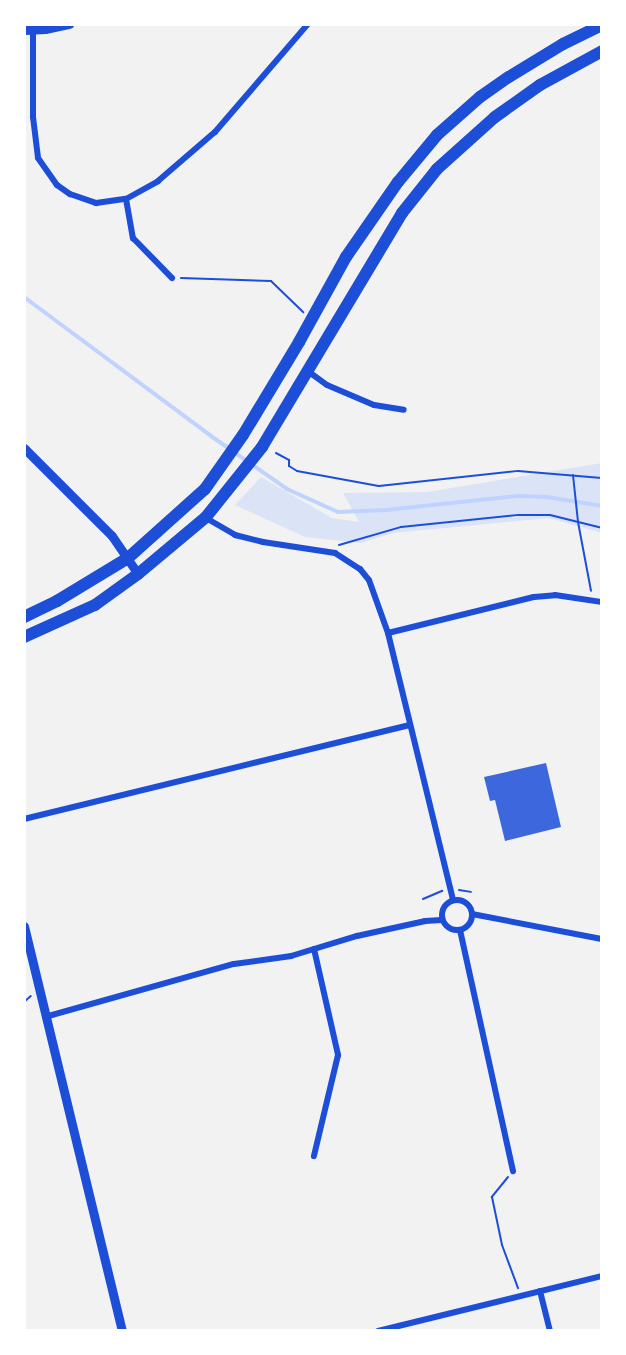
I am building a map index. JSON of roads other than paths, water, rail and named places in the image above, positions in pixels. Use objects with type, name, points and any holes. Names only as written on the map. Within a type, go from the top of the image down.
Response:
[{"type":"main road","points":[[24,617],[57,601],[128,558],[182,512],[216,476],[243,435],[346,257],[398,182],[437,135],[480,97],[509,77],[563,44],[602,25]]},
{"type":"main road","points":[[24,637],[95,604],[138,574],[206,517],[262,447],[309,372],[402,213],[437,169],[495,117],[540,84],[602,51]]},
{"type":"street","points":[[69,24],[28,30],[38,158],[57,185],[70,194],[96,203],[126,199],[158,180],[215,132],[308,24]]},
{"type":"street","points":[[126,199],[133,238],[172,278]]},
{"type":"street","points":[[309,372],[327,385],[374,405],[404,410]]},
{"type":"street","points":[[24,447],[112,536],[138,574]]},
{"type":"street","points":[[206,517],[235,535],[263,542],[325,550],[347,558],[365,575],[388,633],[453,900]]},
{"type":"street","points":[[388,633],[534,597],[555,595],[602,602]]},
{"type":"street","points":[[24,819],[410,725]]},
{"type":"street","points":[[45,1017],[234,964],[291,956],[357,936],[425,921],[442,920],[451,929],[460,930],[468,926],[472,914],[466,903],[453,900]]},
{"type":"street","points":[[442,920],[444,908],[453,900]]},
{"type":"street","points":[[472,914],[602,939]]},
{"type":"street","points":[[24,926],[122,1331]]},
{"type":"street","points":[[460,930],[513,1171]]},
{"type":"street","points":[[314,949],[338,1055],[314,1156]]},
{"type":"street","points":[[378,1331],[602,1276]]},
{"type":"street","points":[[540,1291],[550,1331]]},
{"type":"waterway","points":[[24,297],[211,436],[287,489],[338,512],[386,510],[518,496],[547,497],[602,506]]}]
